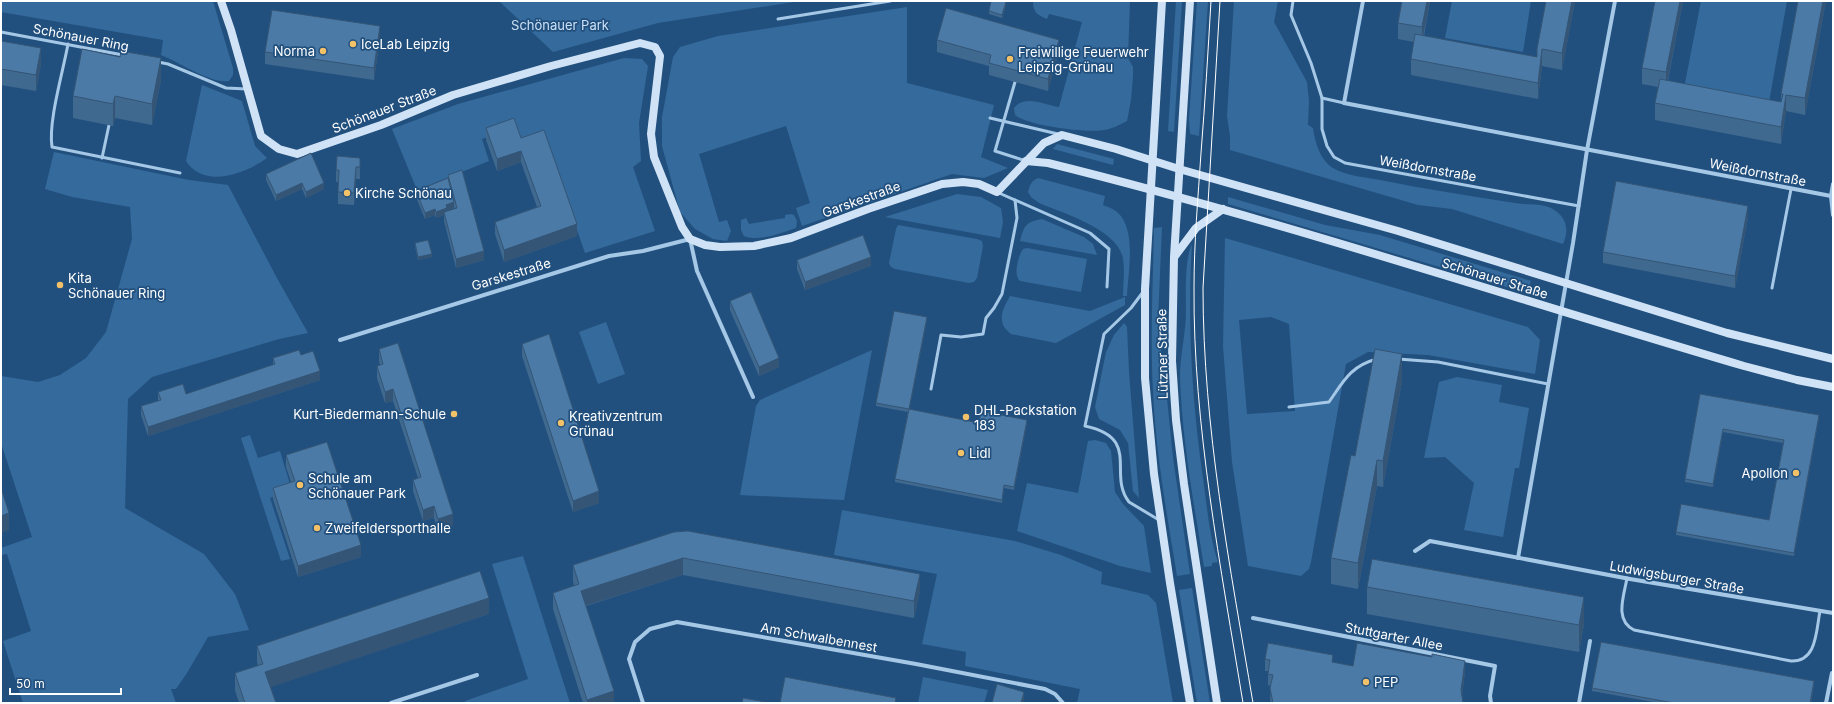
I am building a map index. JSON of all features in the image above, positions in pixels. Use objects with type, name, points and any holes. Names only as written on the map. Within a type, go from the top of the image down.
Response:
[{"type":"main road","name":"Schönauer Straße","points":[[221,1],[231,30],[261,136],[279,149],[297,154],[382,125],[453,95],[640,42],[654,47],[660,56],[651,134],[654,157],[682,227],[690,239]]},
{"type":"main road","name":"Lützner Straße","points":[[1162,1],[1145,289],[1145,371],[1149,424],[1161,520],[1190,703]]},
{"type":"main road","name":"Lützner Straße","points":[[1190,1],[1179,169],[1171,332],[1176,420],[1184,484],[1217,703]]},
{"type":"main road","points":[[997,192],[1044,143],[1062,135],[1153,160]]},
{"type":"main road","name":"Schönauer Straße","points":[[1153,160],[1179,169],[1404,233],[1727,333],[1833,359]]},
{"type":"main road","points":[[1026,161],[1048,163],[1151,190]]},
{"type":"main road","name":"Garskestraße","points":[[690,239],[705,245],[720,247],[754,246],[791,238],[868,209],[942,184],[963,182],[979,184],[997,192]]},
{"type":"main road","name":"Schönauer Straße","points":[[1151,190],[1223,209],[1744,366],[1797,380],[1833,387]]},
{"type":"main road","points":[[1174,257],[1196,228],[1223,209]]},
{"type":"street","points":[[1344,103],[1363,1]]},
{"type":"street","points":[[1518,558],[1580,206],[1587,150],[1615,1]]},
{"type":"street","name":"Weißdornstraße","points":[[1344,103],[1831,196]]},
{"type":"street","points":[[1833,184],[1831,196],[1833,215]]},
{"type":"street","points":[[690,239],[697,271],[753,397]]},
{"type":"street","name":"Garskestraße","points":[[340,340],[609,256],[643,251],[690,239]]},
{"type":"street","name":"Ludwigsburger Straße","points":[[1415,551],[1430,541],[1627,578],[1833,613]]},
{"type":"street","name":"Stuttgarter Allee","points":[[1253,618],[1495,666],[1490,696],[1491,703]]},
{"type":"street","name":"Am Schwalbennest","points":[[643,703],[630,658],[635,642],[650,629],[677,622],[916,664],[1045,689],[1055,694],[1063,703]]},
{"type":"street","points":[[1579,703],[1590,641]]},
{"type":"street","points":[[1826,703],[1833,673]]},
{"type":"street","points":[[391,703],[477,675]]},
{"type":"lane","points":[[778,19],[890,1]]},
{"type":"lane","name":"Weißdornstraße","points":[[1293,1],[1290,15],[1311,63],[1322,98],[1322,129],[1327,146],[1334,157],[1345,163],[1580,206]]},
{"type":"lane","name":"Schönauer Ring","points":[[1,32],[130,56]]},
{"type":"lane","points":[[68,44],[55,109],[51,139],[52,148],[180,173]]},
{"type":"lane","points":[[152,61],[168,64],[226,88],[248,89]]},
{"type":"lane","points":[[1015,82],[996,151],[1026,161]]},
{"type":"lane","name":"Weißdornstraße","points":[[1322,98],[1344,103]]},
{"type":"lane","points":[[990,118],[1062,135]]},
{"type":"lane","points":[[102,158],[109,125]]},
{"type":"lane","points":[[1772,288],[1791,189]]},
{"type":"lane","points":[[997,192],[1090,233],[1109,249],[1107,287]]},
{"type":"lane","points":[[931,389],[941,335],[960,337],[983,334],[986,318],[999,301],[1002,294],[1017,218],[1015,200]]},
{"type":"lane","points":[[1145,289],[1131,308],[1104,334],[1085,426],[1098,429],[1111,436],[1119,451],[1123,490],[1126,498],[1129,502],[1161,520]]},
{"type":"lane","points":[[1289,407],[1329,402],[1350,372],[1364,362],[1380,359]]},
{"type":"lane","points":[[1395,359],[1438,362],[1548,384]]},
{"type":"lane","points":[[1627,578],[1622,616],[1624,623],[1634,630],[1791,661],[1800,661],[1806,658],[1811,650],[1815,641],[1820,611]]},
{"type":"green space","points":[[1,1],[213,1],[233,68],[233,75],[229,81],[213,79],[161,55],[163,40],[1,12]]},
{"type":"green space","name":"Schönauer Park","points":[[499,1],[800,1],[658,23],[553,52]]},
{"type":"green space","points":[[1033,1],[1130,1],[1128,58],[1133,67],[1133,76],[1127,121],[1116,127],[1096,131],[1058,128],[1022,119],[1015,115],[1014,108],[1018,104],[1029,101],[1059,107],[1082,22],[1049,14],[1047,19],[1044,18],[1035,10]]},
{"type":"green space","points":[[1176,1],[1182,1],[1174,132],[1168,131]]},
{"type":"green space","points":[[1197,1],[1208,1],[1199,136],[1190,134],[1189,120]]},
{"type":"green space","points":[[1234,1],[1278,1],[1274,22],[1307,82],[1309,101],[1308,125],[1313,128],[1321,156],[1328,165],[1338,171],[1350,175],[1464,195],[1515,203],[1547,206],[1556,211],[1565,223],[1566,233],[1563,244],[1452,209],[1418,205],[1230,150],[1230,136],[1227,116]]},
{"type":"green space","points":[[1452,1],[1531,1],[1523,52],[1445,38]]},
{"type":"green space","points":[[1701,1],[1787,1],[1769,102],[1684,88]]},
{"type":"green space","points":[[907,7],[907,83],[994,105],[981,157],[1008,168],[984,178],[952,174],[802,226],[796,208],[810,203],[786,126],[699,154],[719,222],[727,220],[731,231],[727,241],[713,239],[695,229],[680,212],[662,146],[662,117],[673,57],[680,47],[718,36]]},
{"type":"green space","points":[[624,58],[642,59],[648,66],[639,123],[641,161],[633,167],[655,231],[585,253],[545,139],[522,146],[514,128],[482,139],[489,161],[417,190],[392,129],[458,104]]},
{"type":"green space","points":[[202,85],[242,101],[255,146],[267,158],[248,169],[225,176],[214,177],[203,175],[194,170],[186,161]]},
{"type":"green space","points":[[1057,144],[1114,159],[1113,165],[1053,149]]},
{"type":"green space","points":[[54,152],[189,180],[228,185],[308,333],[279,339],[152,377],[128,399],[125,508],[204,554],[235,594],[249,630],[208,637],[176,689],[171,689],[176,703],[23,703],[3,641],[31,631],[7,554],[1,555],[1,548],[32,537],[1,443],[1,376],[38,382],[60,375],[86,358],[106,332],[132,239],[130,207],[72,197],[45,189]]},
{"type":"green space","points":[[1038,178],[1105,196],[1103,205],[1116,211],[1123,220],[1127,229],[1130,263],[1127,296],[1123,296],[1123,259],[1119,249],[1112,239],[1101,231],[1075,217],[1039,203],[1031,197],[1028,192],[1029,187],[1032,182]]},
{"type":"green space","points":[[957,194],[981,197],[1001,208],[1003,222],[1000,238],[885,217]]},
{"type":"green space","points":[[1228,197],[1325,225],[1380,235],[1531,281],[1527,293],[1228,204]]},
{"type":"green space","points":[[785,215],[794,215],[797,221],[796,228],[784,232],[770,236],[750,238],[744,236],[741,230],[741,220],[746,218],[749,224],[785,218]]},
{"type":"green space","points":[[1042,219],[1084,237],[1093,244],[1097,255],[1020,241],[1026,225],[1032,221]]},
{"type":"green space","points":[[898,225],[982,241],[983,246],[977,278],[974,282],[969,283],[891,267],[889,263]]},
{"type":"green space","points":[[1162,227],[1158,320],[1173,458],[1190,574],[1177,576],[1159,461],[1154,415],[1152,371],[1154,228]]},
{"type":"green space","points":[[1225,238],[1528,327],[1540,340],[1535,374],[1428,355],[1368,352],[1346,364],[1311,562],[1309,569],[1301,576],[1248,566],[1232,462],[1223,346]],"holes":[[[1271,317],[1289,324],[1295,411],[1247,414],[1239,320]]]},
{"type":"green space","points":[[1192,244],[1190,332],[1193,391],[1199,449],[1212,541],[1218,562],[1212,563],[1212,566],[1204,567],[1186,448],[1180,377],[1186,316],[1187,269],[1189,251]]},
{"type":"green space","points":[[1027,248],[1087,259],[1081,292],[1020,281],[1017,275],[1019,256],[1023,249]]},
{"type":"green space","points":[[1010,296],[1090,311],[1125,297],[1125,305],[1056,343],[1011,334],[1006,330],[1003,325],[1002,316]]},
{"type":"green space","points":[[606,322],[625,374],[598,384],[579,332]]},
{"type":"green space","points":[[1124,323],[1127,327],[1139,498],[1133,491],[1128,443],[1120,430],[1099,419],[1095,407],[1106,352],[1114,335]]},
{"type":"green space","points":[[872,350],[844,500],[740,495],[756,406],[760,400]]},
{"type":"green space","points":[[1457,377],[1502,385],[1499,402],[1529,408],[1519,468],[1515,468],[1503,537],[1464,530],[1474,483],[1445,457],[1424,458],[1439,382]]},
{"type":"green space","points":[[250,435],[258,458],[280,451],[292,491],[270,498],[290,559],[281,561],[241,438]]},
{"type":"green space","points":[[1095,440],[1106,443],[1111,451],[1115,492],[1123,504],[1144,526],[1151,573],[1120,566],[1017,531],[1027,483],[1078,493],[1088,441]]},
{"type":"green space","points":[[842,510],[1015,541],[1061,555],[1102,572],[1101,584],[1148,595],[1156,603],[1173,703],[1077,703],[1080,689],[965,666],[966,652],[922,644],[937,574],[834,555]]},
{"type":"green space","points":[[523,556],[570,703],[465,703],[465,701],[528,679],[492,564]]},
{"type":"green space","points":[[1192,588],[1210,703],[1197,703],[1179,590]]},
{"type":"green space","points":[[923,677],[988,690],[984,703],[918,703]]},
{"type":"building","points":[[991,1],[1006,2],[1002,15],[989,11]]},
{"type":"building","points":[[1402,1],[1427,1],[1422,27],[1398,23]]},
{"type":"building","points":[[1546,1],[1572,1],[1562,53],[1542,49],[1538,83],[1411,59],[1415,34],[1537,57],[1537,49]]},
{"type":"building","points":[[1655,1],[1680,1],[1666,72],[1642,68]]},
{"type":"building","points":[[1798,1],[1823,1],[1805,98],[1786,95],[1781,127],[1655,103],[1660,79],[1781,102],[1783,94],[1781,94]]},
{"type":"building","name":"Freiwillige Feuerwehr Leipzig-Grünau","points":[[946,8],[1059,40],[1048,79],[989,63],[991,55],[937,40]]},
{"type":"building","name":"Norma","points":[[272,10],[380,26],[374,68],[265,52]]},
{"type":"building","points":[[1,41],[41,48],[36,75],[1,69]]},
{"type":"building","points":[[82,49],[120,57],[121,51],[161,58],[152,104],[115,96],[113,104],[73,96]]},
{"type":"building","points":[[514,118],[521,138],[544,130],[577,224],[504,250],[495,222],[541,206],[521,151],[497,159],[486,128]]},
{"type":"building","points":[[311,153],[324,183],[306,192],[302,183],[276,195],[266,174]]},
{"type":"building","points":[[337,156],[360,158],[360,167],[356,167],[354,193],[338,192],[339,170],[336,170]]},
{"type":"building","points":[[462,170],[484,251],[456,259],[444,212],[457,208],[448,175]]},
{"type":"building","points":[[448,178],[454,202],[446,205],[447,208],[436,212],[435,209],[425,213],[416,191]]},
{"type":"building","points":[[1616,181],[1748,206],[1735,276],[1603,252]]},
{"type":"building","points":[[863,235],[871,257],[805,282],[797,260]]},
{"type":"building","points":[[428,240],[432,254],[418,257],[415,243]]},
{"type":"building","points":[[751,292],[779,358],[759,367],[730,301]]},
{"type":"building","points":[[894,311],[927,317],[909,409],[876,403]]},
{"type":"building","points":[[549,334],[599,491],[573,501],[522,344]]},
{"type":"building","points":[[398,343],[453,514],[438,519],[434,506],[423,510],[413,480],[421,477],[393,389],[385,392],[377,366],[383,364],[379,349]]},
{"type":"building","points":[[1375,349],[1402,354],[1383,461],[1377,460],[1358,563],[1331,558],[1351,455],[1355,456]]},
{"type":"building","points":[[299,350],[301,355],[313,351],[320,371],[148,427],[141,406],[161,400],[158,392],[183,384],[186,394],[275,364],[273,358]]},
{"type":"building","points":[[1700,394],[1819,415],[1794,553],[1676,532],[1681,504],[1769,520],[1784,440],[1723,429],[1713,484],[1685,479]]},
{"type":"building","name":"Lidl","points":[[909,409],[979,423],[981,411],[1027,420],[1014,487],[1004,485],[1002,500],[895,479]]},
{"type":"building","name":"Zweifeldersporthalle","points":[[327,442],[361,545],[298,566],[273,488],[295,481],[286,455]]},
{"type":"building","points":[[1,488],[9,513],[1,516]]},
{"type":"building","points":[[688,531],[920,574],[914,601],[683,558],[581,591],[614,691],[587,700],[553,593],[579,584],[573,565],[674,532]]},
{"type":"building","points":[[1372,559],[1584,597],[1579,625],[1367,587]]},
{"type":"building","points":[[480,571],[489,598],[265,672],[276,703],[245,703],[235,673],[263,664],[257,646]]},
{"type":"building","points":[[1601,642],[1814,681],[1810,703],[1674,703],[1592,688]]},
{"type":"building","name":"PEP","points":[[1268,643],[1333,655],[1332,662],[1353,666],[1357,643],[1432,657],[1432,654],[1465,661],[1461,690],[1463,703],[1273,703],[1270,688],[1273,675],[1268,674],[1270,660],[1265,659]]},
{"type":"building","points":[[785,677],[896,698],[895,703],[780,703]]},
{"type":"building","points":[[997,684],[1024,692],[1021,703],[992,703]]},
{"type":"building","points":[[743,698],[771,703],[742,703]]},
{"type":"tram line","points":[[1211,1],[1195,237],[1195,340],[1203,444],[1243,703]]},
{"type":"tram line","points":[[1220,1],[1203,288],[1204,340],[1219,497],[1253,703]]},
{"type":"place","name":"IceLab Leipzig","points":[[353,44]]},
{"type":"place","name":"Norma","points":[[323,51]]},
{"type":"place","name":"Freiwillige Feuerwehr Leipzig-Grünau","points":[[1010,59]]},
{"type":"place","name":"Kirche Schönau","points":[[347,193]]},
{"type":"place","name":"Kita Schönauer Ring","points":[[60,285]]},
{"type":"place","name":"Kurt-Biedermann-Schule","points":[[454,414]]},
{"type":"place","name":"DHL-Packstation 183","points":[[966,417]]},
{"type":"place","name":"Kreativzentrum Grünau","points":[[561,423]]},
{"type":"place","name":"Lidl","points":[[961,453]]},
{"type":"place","name":"Apollon","points":[[1796,473]]},
{"type":"place","name":"Schule am Schönauer Park","points":[[300,485]]},
{"type":"place","name":"Zweifeldersporthalle","points":[[317,528]]},
{"type":"place","name":"PEP","points":[[1366,682]]}]
